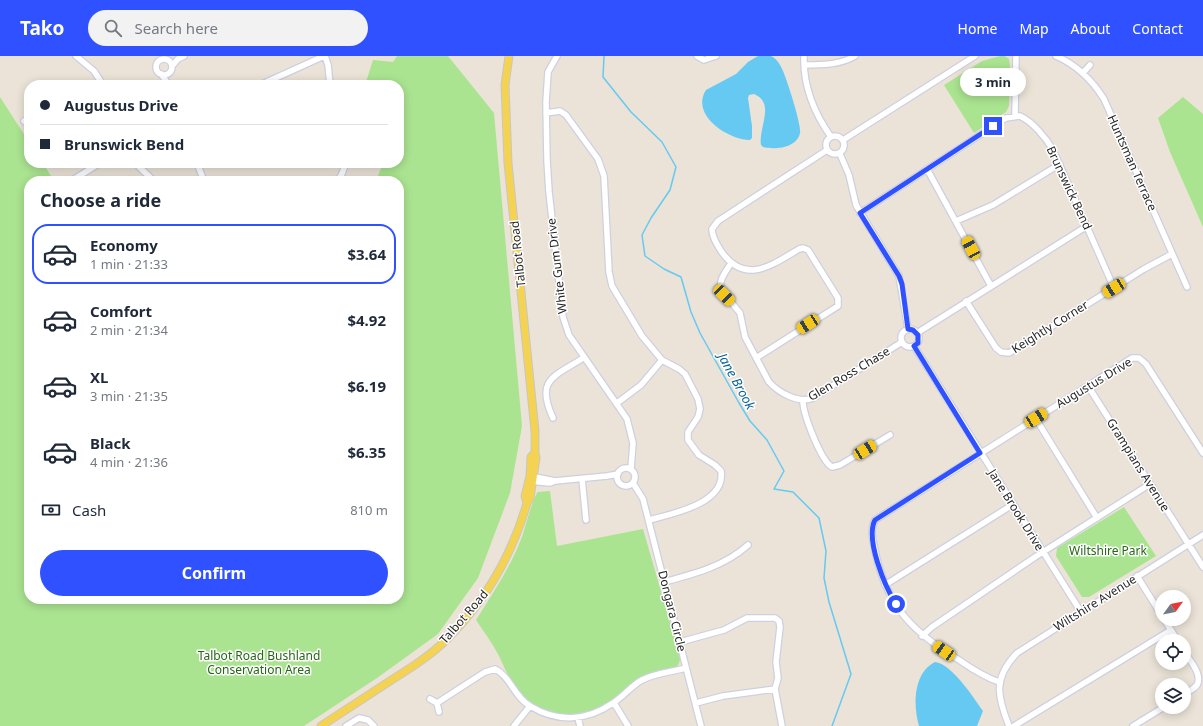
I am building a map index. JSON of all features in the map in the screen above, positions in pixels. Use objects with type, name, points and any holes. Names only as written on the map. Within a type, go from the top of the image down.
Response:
[{"type":"main road","name":"Talbot Road","points":[[321,726],[414,666],[446,640],[475,608],[500,570],[513,543],[526,503],[525,496],[531,479],[531,457],[535,453],[534,416],[508,163],[505,85],[509,56]]},
{"type":"street","points":[[76,56],[94,72],[100,80]]},
{"type":"street","points":[[155,56],[157,62],[156,69],[165,80]]},
{"type":"street","points":[[271,80],[324,56],[328,65],[330,80]]},
{"type":"street","name":"White Gum Drive","points":[[557,56],[548,72],[546,113],[549,192],[563,317],[569,335],[583,358],[617,403],[627,419],[633,443],[632,458],[628,469],[635,476],[631,485]]},
{"type":"street","points":[[697,56],[704,60],[716,56]]},
{"type":"street","points":[[804,56],[805,81],[809,95],[831,137]]},
{"type":"street","points":[[804,65],[842,62],[856,56]]},
{"type":"street","points":[[843,140],[975,56]]},
{"type":"street","points":[[860,213],[1006,118],[1015,115],[1016,56]]},
{"type":"street","name":"Huntsman Terrace","points":[[1056,56],[1075,66],[1083,73],[1104,99],[1187,287]]},
{"type":"street","points":[[157,62],[163,58],[181,58]]},
{"type":"street","points":[[163,58],[172,66]]},
{"type":"street","points":[[168,80],[169,72],[172,66],[181,58]]},
{"type":"street","points":[[1083,73],[1090,65]]},
{"type":"street","points":[[161,74],[169,72]]},
{"type":"street","points":[[546,113],[560,112],[566,115],[601,163],[604,176],[609,272],[612,286],[642,336],[662,360],[683,371],[700,404],[700,413],[688,432],[688,440],[699,456],[718,468],[721,476],[714,491],[698,505],[649,520]]},
{"type":"street","name":"Brunswick Bend","points":[[1015,115],[1024,117],[1045,138],[1053,150],[1114,288]]},
{"type":"street","points":[[827,150],[827,142],[831,137],[836,136],[843,140]]},
{"type":"street","points":[[827,150],[834,155],[840,154],[844,150],[843,140]]},
{"type":"street","points":[[756,358],[838,306],[838,298],[808,250],[803,248],[799,249],[764,269],[750,270],[731,263],[714,240],[712,229],[718,221],[827,150]]},
{"type":"street","points":[[840,154],[846,167],[854,199],[860,213],[899,276],[902,284],[908,329]]},
{"type":"street","points":[[956,221],[993,205],[1060,164]]},
{"type":"street","points":[[80,176],[92,168]]},
{"type":"street","points":[[140,168],[149,176]]},
{"type":"street","points":[[927,169],[991,286]]},
{"type":"street","points":[[917,333],[1087,226]]},
{"type":"street","name":"Keightly Corner","points":[[966,301],[996,348],[1004,354],[1013,351],[1153,263],[1172,254]]},
{"type":"street","name":"Glen Ross Chase","points":[[731,263],[721,280],[720,288],[740,313],[743,333],[772,386],[796,399],[803,401],[813,398],[902,342]]},
{"type":"street","points":[[908,329],[917,333],[918,340],[914,346],[908,346],[902,342],[902,334],[908,329]]},
{"type":"street","name":"Jane Brook Drive","points":[[914,346],[1081,612]]},
{"type":"street","points":[[553,418],[547,403],[545,391],[547,384],[583,358]]},
{"type":"street","name":"Augustus Drive","points":[[999,682],[986,678],[922,636],[901,612],[885,585],[880,571],[871,534],[872,526],[875,520],[1132,358],[1142,360],[1203,453]]},
{"type":"street","points":[[617,403],[641,385],[662,360]]},
{"type":"street","name":"Grampians Avenue","points":[[1088,386],[1203,567]]},
{"type":"street","points":[[803,401],[804,414],[825,460],[832,467],[840,465],[890,435]]},
{"type":"street","points":[[1036,418],[1097,518]]},
{"type":"street","points":[[531,479],[555,481],[617,476],[628,469]]},
{"type":"street","points":[[617,476],[622,485],[631,485]]},
{"type":"street","points":[[582,479],[586,520]]},
{"type":"street","points":[[922,636],[932,627],[1042,552],[1150,484]]},
{"type":"street","name":"Dongara Circle","points":[[631,485],[642,495],[701,726]]},
{"type":"street","points":[[885,585],[1012,504]]},
{"type":"street","name":"Wiltshire Avenue","points":[[999,682],[1005,666],[1017,653],[1203,535]]},
{"type":"street","points":[[664,582],[708,568],[734,556],[748,545]]},
{"type":"street","points":[[1137,576],[1155,605]]},
{"type":"street","points":[[680,642],[724,630],[747,618],[776,618],[779,621],[780,627],[776,662],[778,678],[775,689],[782,726]]},
{"type":"street","points":[[1168,626],[1174,634]]},
{"type":"street","points":[[1014,726],[1171,630]]},
{"type":"street","points":[[1191,662],[1199,678],[1196,686],[1191,689]]},
{"type":"street","points":[[437,703],[485,672],[495,669],[501,673],[517,694],[530,706],[550,715],[578,718],[614,703],[644,679],[686,668]]},
{"type":"street","points":[[999,682],[1000,702],[1009,726]]},
{"type":"street","points":[[696,704],[723,696],[775,689]]},
{"type":"street","points":[[430,700],[437,703]]},
{"type":"street","points":[[437,703],[438,712]]},
{"type":"street","points":[[614,703],[628,726]]},
{"type":"street","points":[[514,726],[530,706]]},
{"type":"street","points":[[1134,726],[1155,713]]},
{"type":"street","points":[[346,726],[359,718],[368,720],[374,726]]},
{"type":"street","points":[[578,718],[580,726]]},
{"type":"green space","name":"Talbot Road Bushland Conservation Area","points":[[397,56],[448,56],[494,113],[522,426],[510,493],[478,578],[438,634],[377,678],[304,726],[0,726],[0,97],[24,134],[24,168],[46,168],[51,176],[24,176],[24,604],[404,604],[404,176],[378,176],[381,168],[404,168],[404,80],[367,80],[373,60],[393,62]]},
{"type":"green space","points":[[1005,56],[1009,59],[1009,106],[1006,112],[974,133],[944,85],[982,61]]},
{"type":"green space","points":[[1183,97],[1203,114],[1203,227],[1170,152],[1158,118]]},
{"type":"green space","points":[[550,491],[557,546],[643,529],[680,657],[679,663],[676,667],[644,677],[603,706],[580,714],[562,714],[551,712],[532,703],[525,697],[513,683],[494,647],[476,620],[502,578],[519,545],[536,494],[538,492]]},
{"type":"green space","name":"Wiltshire Park","points":[[1124,507],[1156,556],[1089,597],[1082,597],[1056,556],[1057,548]]},
{"type":"water","points":[[758,56],[771,56],[777,61],[786,78],[793,99],[800,133],[795,142],[785,147],[768,148],[761,145],[765,110],[764,103],[754,94],[749,95],[748,98],[752,126],[752,138],[750,140],[741,139],[722,131],[707,117],[703,108],[702,99],[706,90],[736,74],[748,62]]},
{"type":"water","points":[[935,662],[942,664],[962,682],[983,711],[977,726],[919,726],[916,709],[916,691],[922,674]]},
{"type":"waterway","name":"Jane Brook","points":[[604,56],[603,77],[631,112],[662,142],[676,167],[670,190],[651,218],[642,235],[645,256],[664,269],[681,277],[691,312],[700,333],[739,403],[750,421],[767,440],[784,471],[774,489],[793,492],[819,518],[826,551],[824,578],[829,602],[851,674],[832,726]]},
{"type":"route","points":[[896,604],[891,597],[881,575],[871,534],[872,526],[875,520],[980,453],[914,346],[918,343],[919,338],[915,331],[908,329],[902,284],[899,276],[860,213],[993,126]]}]
